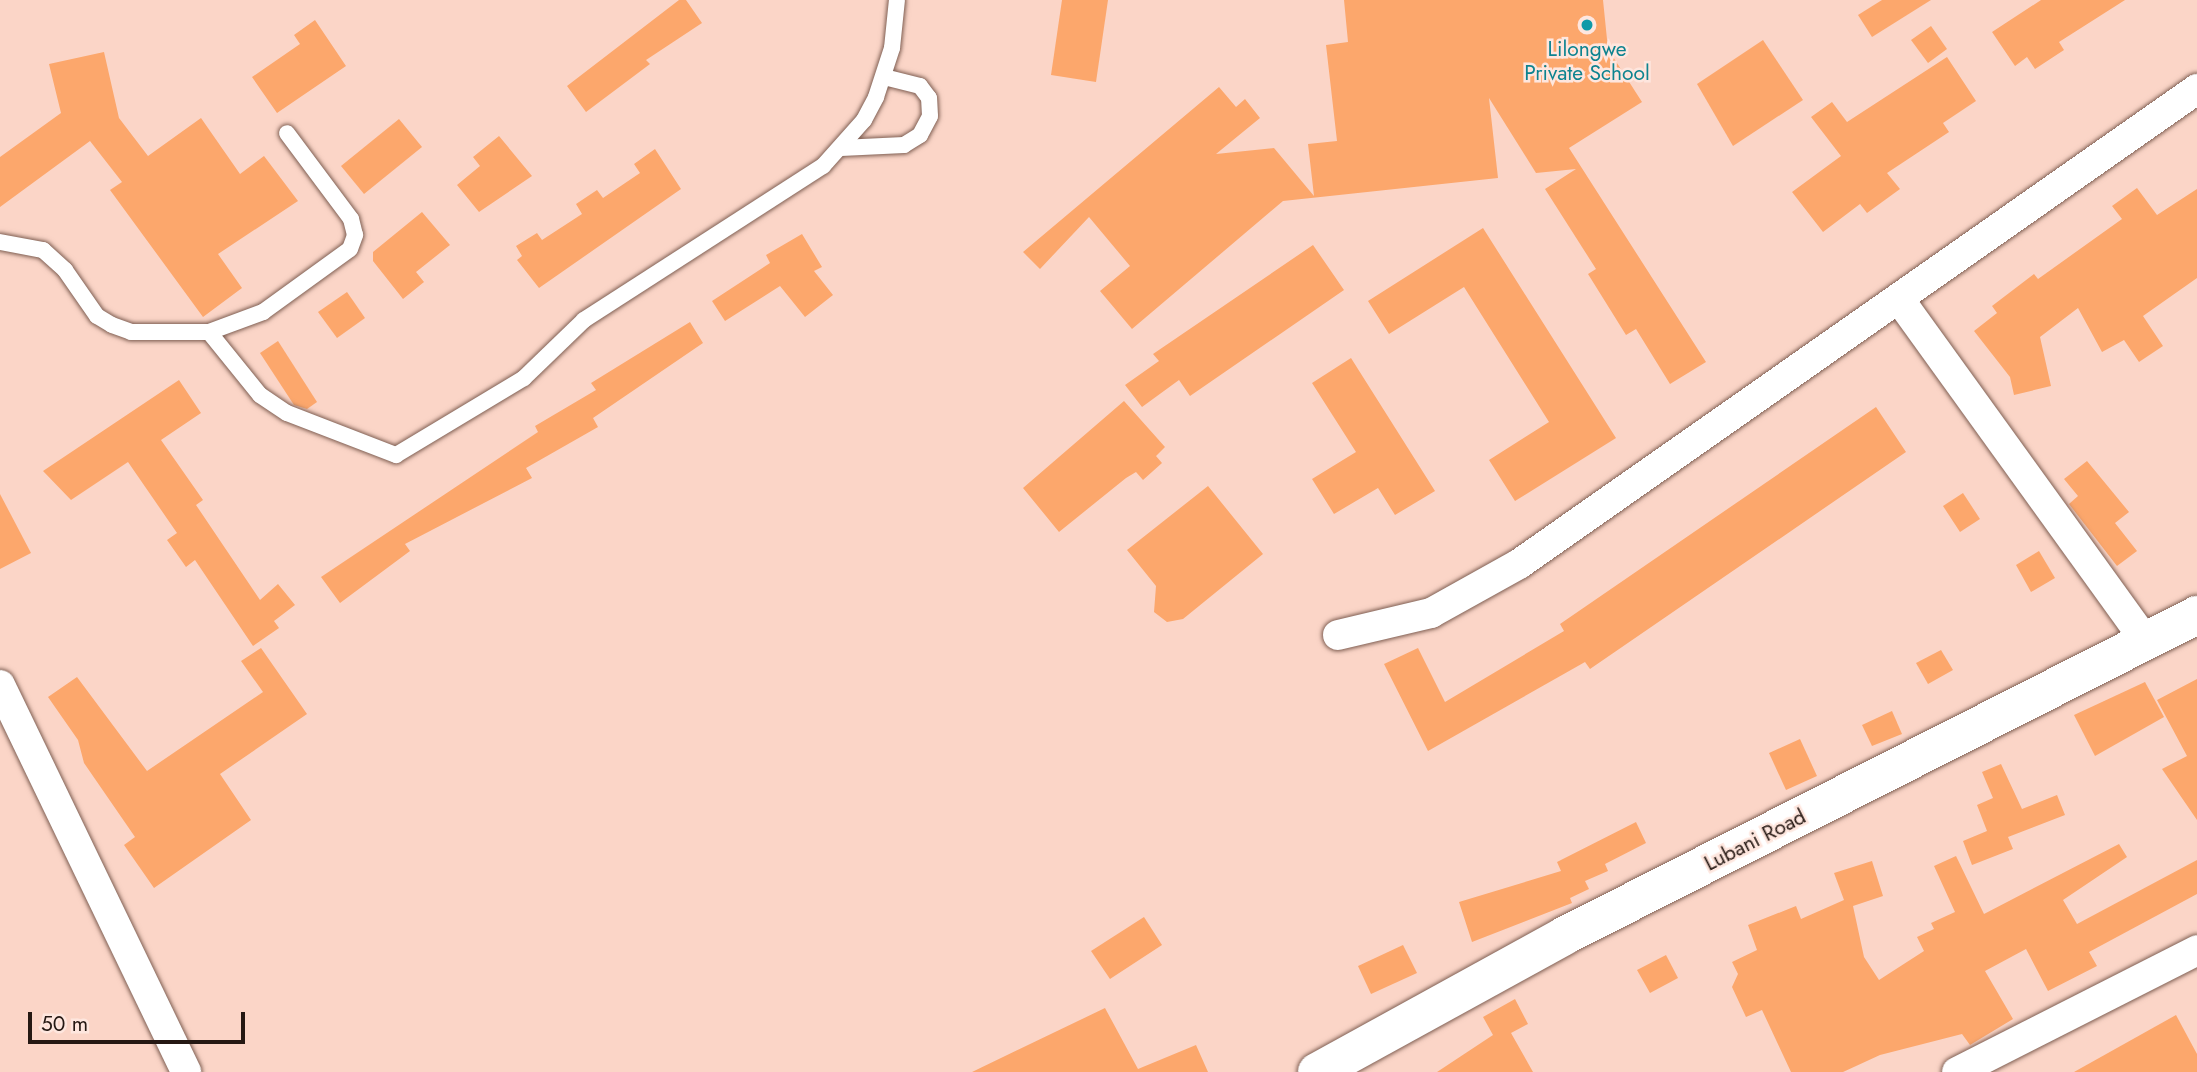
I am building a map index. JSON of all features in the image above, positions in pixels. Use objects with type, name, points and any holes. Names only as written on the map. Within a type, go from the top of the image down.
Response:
[{"type":"street","points":[[1338,635],[1431,613],[1519,564],[2197,89]]},
{"type":"street","points":[[1899,299],[2146,642]]},
{"type":"street","name":"Lubani Road","points":[[1317,1072],[1564,936],[2197,615]]},
{"type":"street","points":[[0,685],[187,1072]]},
{"type":"street","points":[[1957,1072],[2197,950]]},
{"type":"lane","points":[[209,332],[247,381],[287,413],[396,456],[430,438],[479,400],[524,378],[584,320],[780,198],[841,148],[864,120],[884,77],[897,0]]},
{"type":"lane","points":[[841,148],[904,145],[920,135],[930,116],[929,98],[920,86],[884,77]]},
{"type":"lane","points":[[0,242],[43,250],[65,270],[97,316],[131,332],[209,332],[263,312],[350,249],[355,236],[351,219],[287,133]]},
{"type":"building","points":[[679,0],[686,0],[702,23],[646,60],[650,64],[586,112],[567,86]]},
{"type":"building","points":[[1062,0],[1108,0],[1096,82],[1051,75]]},
{"type":"building","points":[[1344,0],[1603,0],[1608,49],[1642,102],[1569,148],[1706,362],[1670,384],[1636,329],[1626,335],[1588,274],[1596,269],[1545,189],[1576,169],[1536,173],[1489,98],[1498,178],[1283,201],[1132,329],[1100,291],[1130,266],[1089,217],[1040,269],[1023,252],[1219,87],[1236,107],[1245,99],[1260,118],[1216,154],[1274,148],[1314,196],[1308,144],[1337,141],[1326,45],[1348,42]]},
{"type":"building","points":[[1882,0],[1931,0],[1872,37],[1858,15]]},
{"type":"building","points":[[2041,0],[2125,0],[2059,42],[2064,50],[2035,69],[2027,57],[2015,66],[1992,32]]},
{"type":"building","points":[[315,20],[346,66],[277,113],[252,77],[300,44],[294,35]]},
{"type":"building","points":[[1931,26],[1947,49],[1928,63],[1911,40]]},
{"type":"building","points":[[1763,40],[1803,100],[1733,146],[1697,84]]},
{"type":"building","points":[[104,52],[119,118],[148,156],[201,118],[240,174],[264,156],[298,201],[218,254],[242,288],[203,317],[110,190],[122,182],[90,141],[0,207],[0,157],[61,113],[49,64]]},
{"type":"building","points":[[1947,57],[1976,101],[1943,123],[1949,132],[1887,173],[1900,189],[1867,213],[1860,204],[1823,232],[1792,192],[1841,156],[1811,117],[1832,102],[1847,122]]},
{"type":"building","points":[[399,119],[422,147],[364,194],[341,166]]},
{"type":"building","points":[[499,136],[532,176],[479,212],[457,185],[480,166],[473,157]]},
{"type":"building","points":[[655,149],[681,189],[539,288],[517,260],[522,256],[516,246],[537,233],[542,240],[582,214],[576,204],[597,190],[603,198],[640,173],[634,164]]},
{"type":"building","points":[[2137,188],[2157,215],[2197,189],[2197,278],[2143,316],[2163,346],[2139,362],[2124,340],[2102,352],[2078,308],[2040,337],[2051,386],[2014,395],[2010,377],[1974,331],[1997,313],[1992,306],[2034,274],[2038,279],[2122,219],[2112,206]]},
{"type":"building","points":[[422,212],[450,245],[416,272],[424,282],[403,299],[373,261],[373,252]]},
{"type":"building","points":[[1483,228],[1616,438],[1515,501],[1489,460],[1549,422],[1464,287],[1389,334],[1368,301]]},
{"type":"building","points":[[802,234],[822,267],[814,271],[833,295],[805,317],[780,286],[725,321],[712,301],[770,263],[766,255]]},
{"type":"building","points":[[1313,245],[1344,290],[1190,396],[1179,380],[1142,407],[1125,385],[1159,361],[1153,354]]},
{"type":"building","points":[[347,292],[365,318],[337,338],[318,312]]},
{"type":"building","points":[[690,322],[703,343],[593,418],[598,427],[526,468],[532,478],[405,544],[410,551],[340,603],[321,577],[538,432],[535,426],[596,390],[591,383]]},
{"type":"building","points":[[278,341],[317,402],[307,409],[294,405],[260,353]]},
{"type":"building","points":[[1351,358],[1435,491],[1395,515],[1378,488],[1334,514],[1312,479],[1356,452],[1312,383]]},
{"type":"building","points":[[179,380],[201,413],[161,440],[203,500],[196,505],[260,600],[278,584],[295,605],[274,621],[279,628],[253,646],[195,560],[186,567],[167,540],[177,533],[128,462],[71,500],[43,471]]},
{"type":"building","points":[[1124,401],[1165,447],[1156,456],[1162,463],[1143,480],[1136,472],[1126,478],[1059,532],[1023,488]]},
{"type":"building","points":[[1876,407],[1906,452],[1590,669],[1585,662],[1428,751],[1384,664],[1418,648],[1445,702],[1564,631],[1560,624]]},
{"type":"building","points":[[2087,461],[2129,512],[2115,523],[2137,551],[2117,566],[2069,504],[2078,496],[2064,479]]},
{"type":"building","points":[[1208,486],[1263,554],[1183,619],[1167,622],[1154,612],[1156,586],[1127,550]]},
{"type":"building","points":[[1963,493],[1980,519],[1960,532],[1943,506]]},
{"type":"building","points":[[0,494],[31,553],[0,569]]},
{"type":"building","points":[[2039,551],[2055,578],[2031,592],[2016,565]]},
{"type":"building","points":[[261,648],[307,714],[220,774],[251,820],[154,888],[124,845],[135,837],[84,763],[78,740],[48,697],[77,677],[147,771],[263,692],[241,661]]},
{"type":"building","points":[[1941,650],[1953,670],[1928,684],[1916,663]]},
{"type":"building","points":[[2197,679],[2197,820],[2162,769],[2187,756],[2157,700]]},
{"type":"building","points":[[2145,682],[2164,717],[2095,756],[2074,715]]},
{"type":"building","points":[[1892,711],[1902,734],[1872,746],[1862,725]]},
{"type":"building","points":[[1800,739],[1817,776],[1786,790],[1769,753]]},
{"type":"building","points":[[2001,764],[2022,809],[2057,795],[2065,815],[2008,837],[2013,849],[1972,865],[1963,841],[1987,831],[1977,805],[1993,798],[1982,772]]},
{"type":"building","points":[[1636,822],[1646,843],[1605,864],[1608,871],[1585,881],[1589,889],[1570,898],[1572,903],[1472,942],[1459,902],[1561,871],[1557,862]]},
{"type":"building","points":[[2119,844],[2127,857],[2063,900],[2077,924],[2197,860],[2197,894],[2089,952],[2097,966],[2048,991],[2026,949],[1985,971],[2013,1019],[1970,1045],[1962,1034],[1880,1055],[1843,1072],[1791,1072],[1762,1010],[1746,1017],[1732,987],[1738,974],[1732,962],[1757,950],[1748,925],[1796,906],[1801,919],[1844,900],[1834,873],[1872,861],[1883,896],[1853,906],[1864,957],[1879,980],[1924,951],[1917,937],[1934,929],[1931,923],[1955,912],[1934,866],[1956,856],[1984,914]]},
{"type":"building","points":[[1144,917],[1162,945],[1110,979],[1091,951]]},
{"type":"building","points":[[1403,945],[1417,973],[1371,994],[1358,966]]},
{"type":"building","points":[[1666,955],[1678,978],[1650,993],[1637,970]]},
{"type":"building","points":[[1515,999],[1528,1024],[1511,1033],[1533,1072],[1437,1072],[1493,1035],[1483,1017]]},
{"type":"building","points":[[1105,1008],[1138,1069],[1196,1045],[1208,1072],[972,1072]]},
{"type":"building","points":[[2176,1015],[2197,1054],[2197,1072],[2074,1072]]},
{"type":"place","name":"Lilongwe Private School","points":[[1587,25]]}]
